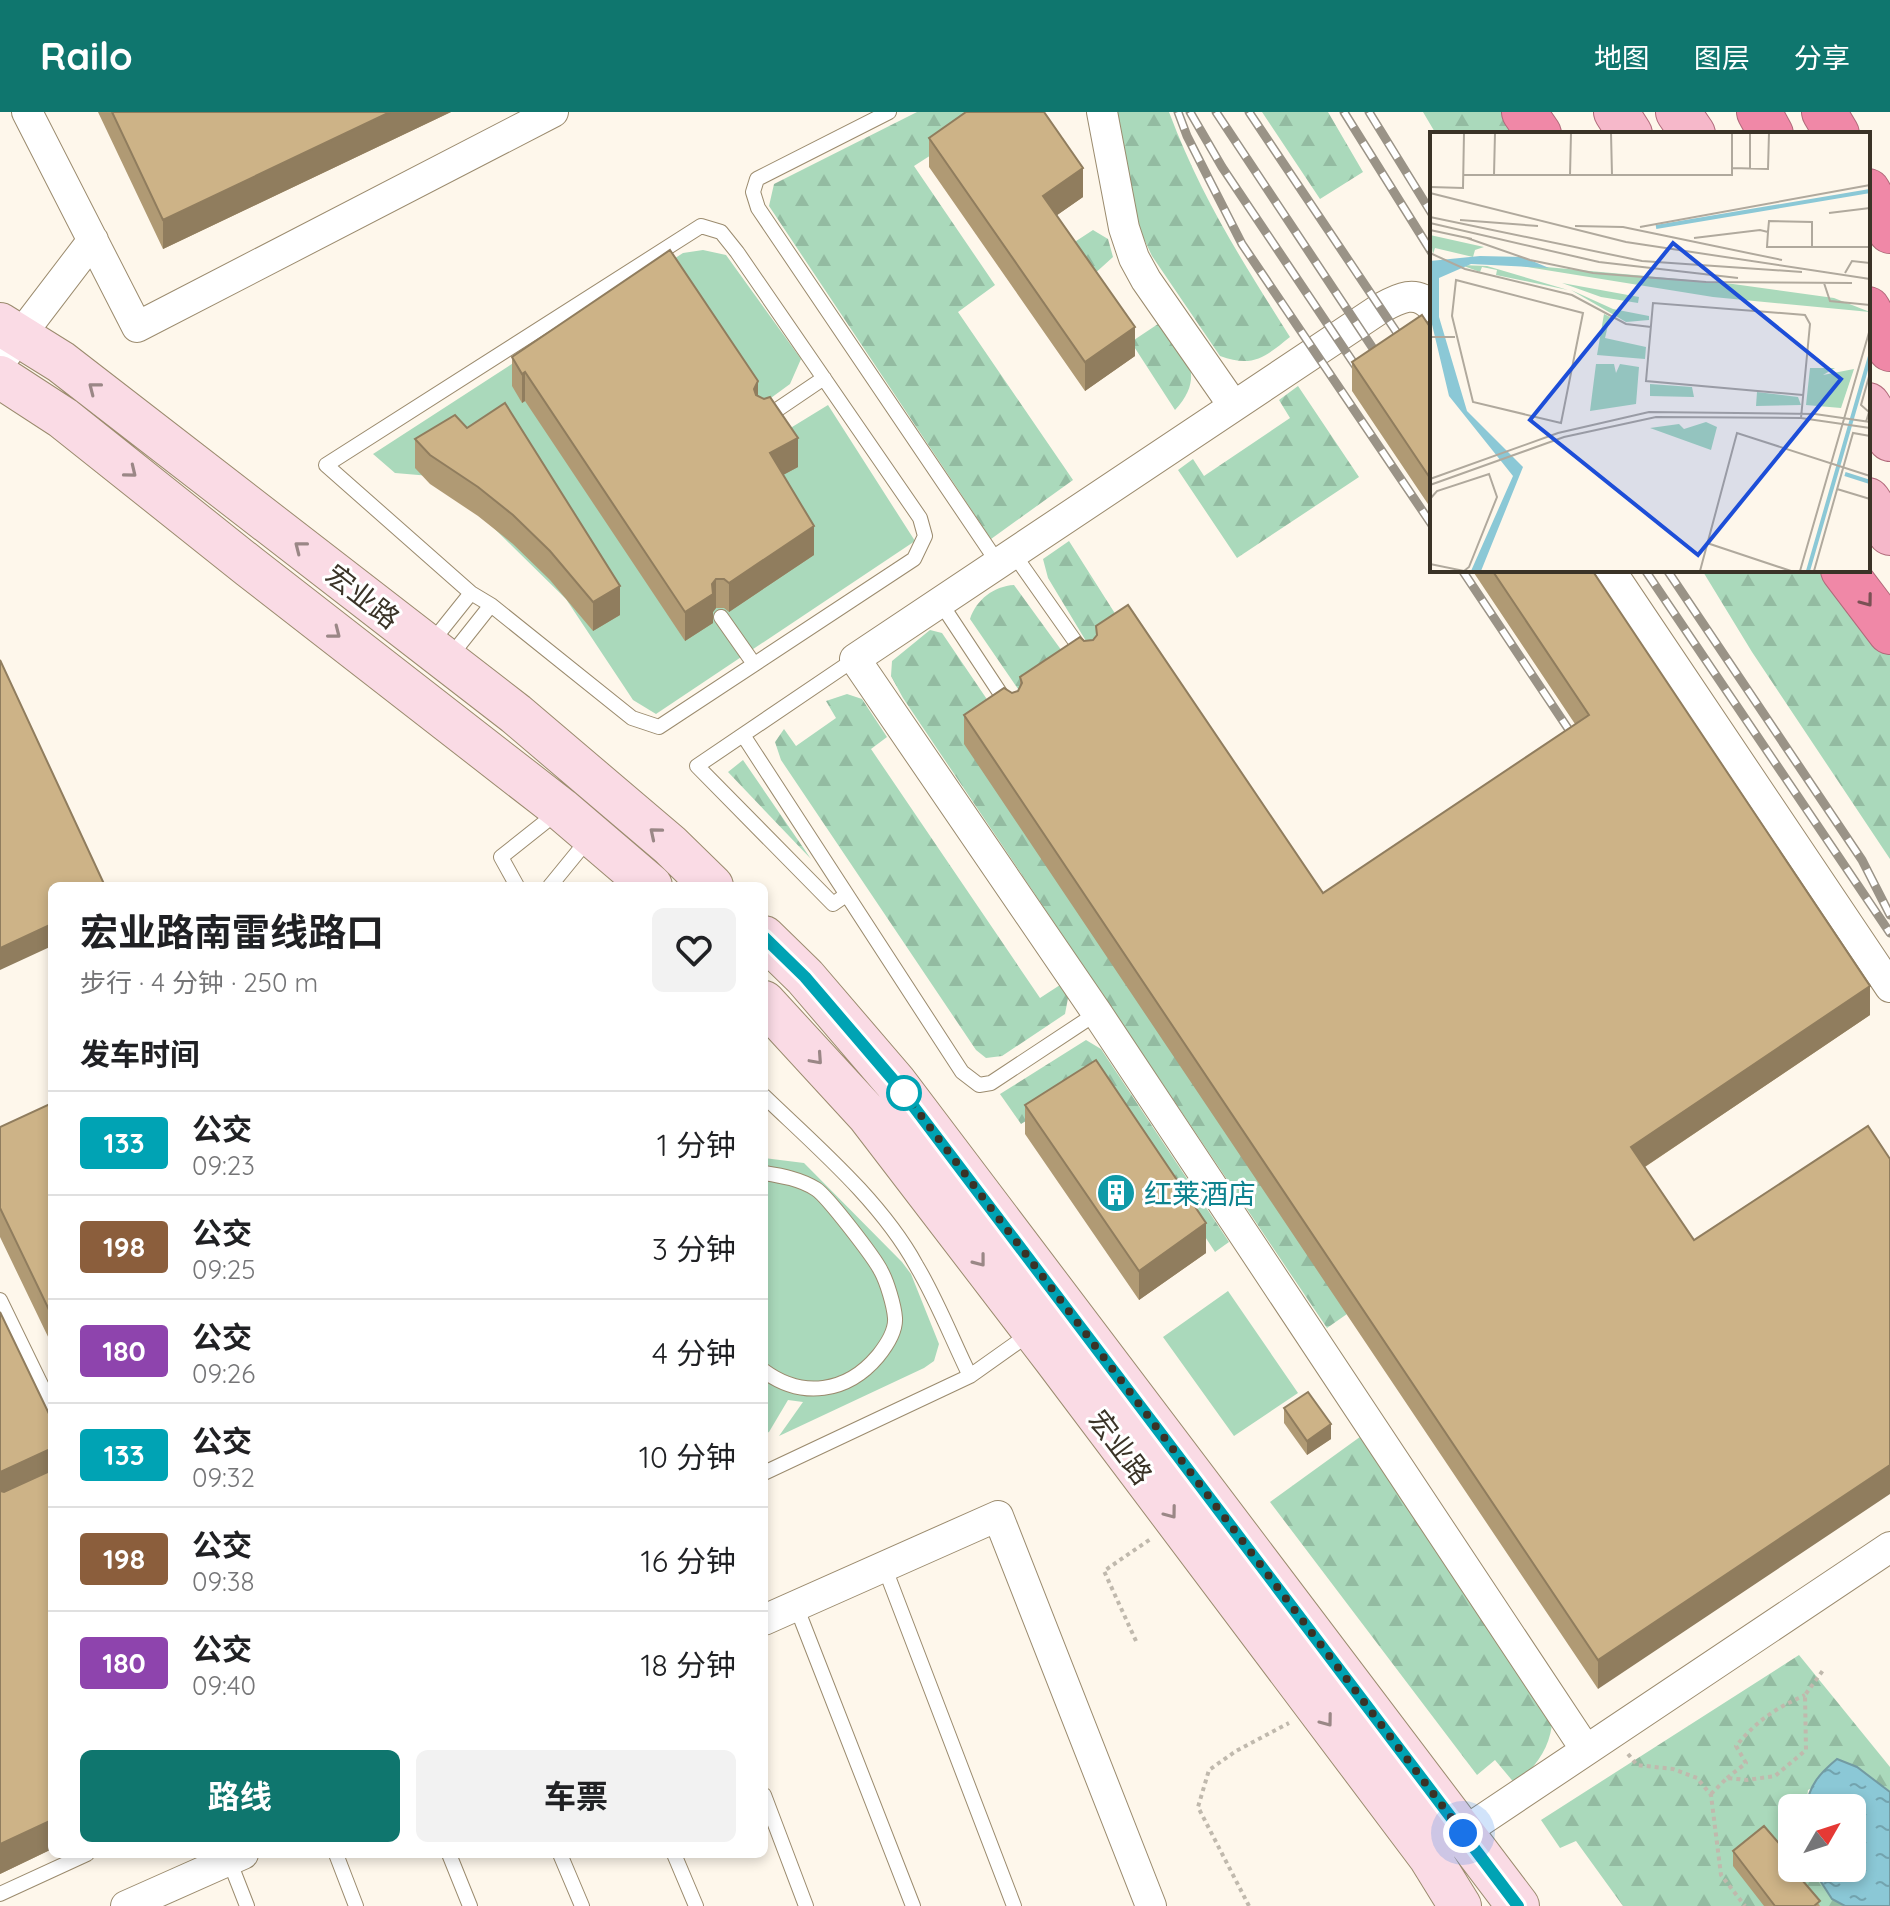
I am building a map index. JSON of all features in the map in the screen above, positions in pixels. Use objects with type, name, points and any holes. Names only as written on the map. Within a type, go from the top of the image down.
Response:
[{"type":"highway","points":[[1524,112],[1538,132]]},
{"type":"highway","points":[[1759,112],[1770,132]]},
{"type":"highway","points":[[1824,112],[1836,132]]},
{"type":"highway","points":[[1870,195],[1890,231]]},
{"type":"highway","points":[[1870,313],[1890,349]]},
{"type":"highway","points":[[1845,572],[1890,632]]},
{"type":"main road","points":[[1616,112],[1629,132]]},
{"type":"main road","points":[[1678,112],[1692,132]]},
{"type":"main road","points":[[1870,408],[1890,439]]},
{"type":"main road","points":[[1870,503],[1890,533]]},
{"type":"street","points":[[27,112],[137,327],[553,112]]},
{"type":"street","points":[[1102,112],[1124,228],[1134,258],[1233,405]]},
{"type":"street","points":[[7,341],[93,240]]},
{"type":"street","points":[[1430,305],[1413,296],[1400,297],[1233,405],[855,659],[1598,1742]]},
{"type":"street","name":"宏业路","points":[[7,341],[73,371],[516,714],[670,845],[708,882]]},
{"type":"street","name":"宏业路","points":[[0,377],[63,418],[576,822],[646,882]]},
{"type":"street","points":[[1611,572],[1890,987]]},
{"type":"street","name":"宏业路","points":[[768,941],[805,977],[895,1082],[1518,1906]]},
{"type":"street","name":"宏业路","points":[[768,1006],[868,1115],[1429,1856],[1460,1906]]},
{"type":"street","points":[[768,1618],[998,1516],[1151,1906]]},
{"type":"street","points":[[1429,1856],[1890,1547]]},
{"type":"street","points":[[127,1906],[234,1858]]},
{"type":"lane","points":[[889,112],[757,179],[753,192],[758,208],[1005,558],[1088,661]]},
{"type":"lane","points":[[701,226],[721,232],[920,518],[925,536],[914,559],[659,727],[632,718],[491,605],[471,593],[326,465],[701,226]]},
{"type":"lane","points":[[764,418],[824,378]]},
{"type":"lane","points":[[437,653],[471,593]]},
{"type":"lane","points":[[940,602],[1012,712]]},
{"type":"lane","points":[[437,653],[491,605]]},
{"type":"lane","points":[[721,617],[754,664]]},
{"type":"lane","points":[[846,895],[833,904],[697,766],[855,659]]},
{"type":"lane","points":[[743,735],[962,1072],[979,1085],[991,1083],[1097,1013]]},
{"type":"lane","points":[[515,882],[501,857],[576,822]]},
{"type":"lane","points":[[552,882],[576,822]]},
{"type":"lane","points":[[768,1100],[832,1162],[888,1223],[916,1264],[970,1376]]},
{"type":"lane","points":[[768,1174],[791,1177],[819,1190],[882,1271],[895,1320],[889,1343],[868,1368],[850,1379],[827,1388],[802,1389],[780,1383],[768,1374]]},
{"type":"lane","points":[[0,1300],[48,1399]]},
{"type":"lane","points":[[768,1471],[970,1376],[1034,1331]]},
{"type":"lane","points":[[884,1566],[1014,1906]]},
{"type":"lane","points":[[796,1606],[913,1906]]},
{"type":"lane","points":[[768,1806],[806,1906]]},
{"type":"lane","points":[[0,1894],[78,1858]]},
{"type":"lane","points":[[236,1858],[247,1906]]},
{"type":"lane","points":[[338,1858],[356,1906]]},
{"type":"lane","points":[[451,1858],[470,1906]]},
{"type":"lane","points":[[562,1858],[582,1906]]},
{"type":"lane","points":[[676,1858],[696,1906]]},
{"type":"path","points":[[1136,1641],[1104,1571],[1177,1520]]},
{"type":"path","points":[[1711,1795],[1746,1763],[1736,1746],[1754,1724],[1770,1711],[1805,1695],[1824,1669]]},
{"type":"path","points":[[1727,1778],[1747,1780],[1775,1776],[1806,1750],[1805,1695]]},
{"type":"path","points":[[1249,1906],[1198,1807],[1209,1770],[1236,1751],[1303,1715],[1331,1726]]},
{"type":"path","points":[[1598,1742],[1637,1765],[1673,1769],[1697,1778],[1711,1795],[1721,1875],[1745,1906]]},
{"type":"green space","points":[[917,112],[998,112],[914,166],[995,285],[958,312],[1073,480],[991,539],[769,206],[774,184]]},
{"type":"green space","points":[[1114,112],[1169,112],[1209,201],[1290,337],[1273,350],[1250,361],[1220,356],[1152,256],[1135,220]]},
{"type":"green space","points":[[1262,112],[1328,112],[1363,172],[1320,199]]},
{"type":"green space","points":[[1423,112],[1538,112],[1552,132],[1435,132]]},
{"type":"green space","points":[[1093,230],[1108,239],[1113,257],[1092,276],[1067,247]]},
{"type":"green space","points":[[703,250],[726,255],[801,359],[790,384],[745,417],[766,443],[828,405],[915,541],[656,714],[633,700],[566,599],[442,477],[395,473],[373,454],[683,253]]},
{"type":"green space","points":[[1164,320],[1185,354],[1191,375],[1185,398],[1175,410],[1131,342]]},
{"type":"green space","points":[[1298,386],[1359,477],[1237,558],[1178,470],[1193,459],[1204,476],[1290,418],[1279,400]]},
{"type":"green space","points":[[1069,541],[1128,634],[1095,656],[1048,578],[1043,559]]},
{"type":"green space","points":[[1703,572],[1847,572],[1890,636],[1890,859],[1752,652]]},
{"type":"green space","points":[[1014,585],[1075,669],[1027,702],[970,619],[987,595]]},
{"type":"green space","points":[[930,630],[942,633],[1001,720],[1347,1314],[1327,1328],[903,698],[891,676],[892,661]]},
{"type":"green space","points":[[847,694],[862,699],[887,737],[871,749],[1040,998],[1060,985],[1068,998],[1065,1014],[1002,1056],[986,1058],[976,1050],[781,760],[775,742],[784,729],[796,746],[836,718],[826,701]]},
{"type":"green space","points":[[743,760],[811,859],[728,772]]},
{"type":"green space","points":[[1086,1040],[1101,1049],[1229,1242],[1215,1252],[1100,1075],[1021,1124],[1000,1094]]},
{"type":"green space","points":[[768,1158],[804,1163],[902,1262],[911,1274],[939,1344],[934,1361],[924,1368],[779,1436],[803,1402],[788,1400],[769,1432]]},
{"type":"green space","points":[[1228,1291],[1298,1393],[1234,1436],[1163,1337]]},
{"type":"green space","points":[[1364,1434],[1552,1725],[1540,1758],[1516,1785],[1495,1760],[1477,1775],[1270,1502]]},
{"type":"green space","points":[[1799,1655],[1890,1767],[1890,1792],[1857,1767],[1808,1790],[1808,1794],[1778,1794],[1778,1882],[1822,1882],[1832,1899],[1845,1906],[1623,1906],[1576,1841],[1560,1848],[1541,1820]]},
{"type":"water","points":[[1837,1759],[1857,1767],[1890,1792],[1890,1906],[1845,1906],[1832,1899],[1821,1882],[1866,1882],[1866,1794],[1810,1794],[1825,1769]]},
{"type":"building","points":[[112,112],[390,112],[163,220]]},
{"type":"building","points":[[966,112],[1044,112],[1083,168],[1043,196],[1135,327],[1085,362],[929,138]]},
{"type":"building","points":[[670,250],[758,381],[754,389],[756,395],[764,399],[770,397],[798,438],[770,453],[814,526],[729,583],[716,579],[712,584],[713,594],[685,612],[512,357]]},
{"type":"building","points":[[1422,315],[1430,327],[1430,478],[1352,362]]},
{"type":"building","points":[[505,403],[620,586],[593,602],[550,551],[513,515],[430,455],[415,439],[455,415],[467,428]]},
{"type":"building","points":[[1493,572],[1593,572],[1870,986],[1631,1147],[1694,1240],[1868,1126],[1890,1159],[1890,1465],[1598,1660],[964,715],[1004,688],[1012,693],[1018,691],[1022,683],[1020,677],[1080,637],[1084,641],[1093,640],[1097,635],[1096,626],[1128,605],[1323,893],[1589,715]]},
{"type":"building","points":[[0,660],[103,882],[48,882],[48,926],[0,948]]},
{"type":"building","name":"红莱酒店","points":[[1096,1060],[1206,1223],[1139,1271],[1025,1105]]},
{"type":"building","points":[[48,1105],[48,1308],[0,1208],[0,1127]]},
{"type":"building","points":[[0,1312],[48,1412],[48,1450],[0,1472]]},
{"type":"building","points":[[1308,1392],[1331,1424],[1307,1441],[1284,1408]]},
{"type":"building","points":[[48,1472],[48,1822],[0,1844],[0,1491],[4,1492]]},
{"type":"building","points":[[1764,1826],[1778,1842],[1778,1882],[1804,1882],[1820,1901],[1814,1906],[1775,1906],[1733,1851]]},
{"type":"railway","points":[[1178,112],[1242,244],[1430,522]]},
{"type":"railway","points":[[1190,112],[1222,167],[1365,380]]},
{"type":"railway","points":[[1216,112],[1384,365]]},
{"type":"railway","points":[[1249,112],[1430,382]]},
{"type":"railway","points":[[1344,112],[1430,250]]},
{"type":"railway","points":[[1369,112],[1430,211]]},
{"type":"railway","points":[[1463,572],[1581,748]]},
{"type":"railway","points":[[1646,572],[1890,933]]},
{"type":"railway","points":[[1668,572],[1862,860],[1890,915]]},
{"type":"bus line","name":"133","points":[[768,941],[805,977],[895,1082],[1518,1906]]},
{"type":"place","name":"红莱酒店","points":[[1116,1193]]},
{"type":"route","points":[[904,1093],[1463,1833]]}]
